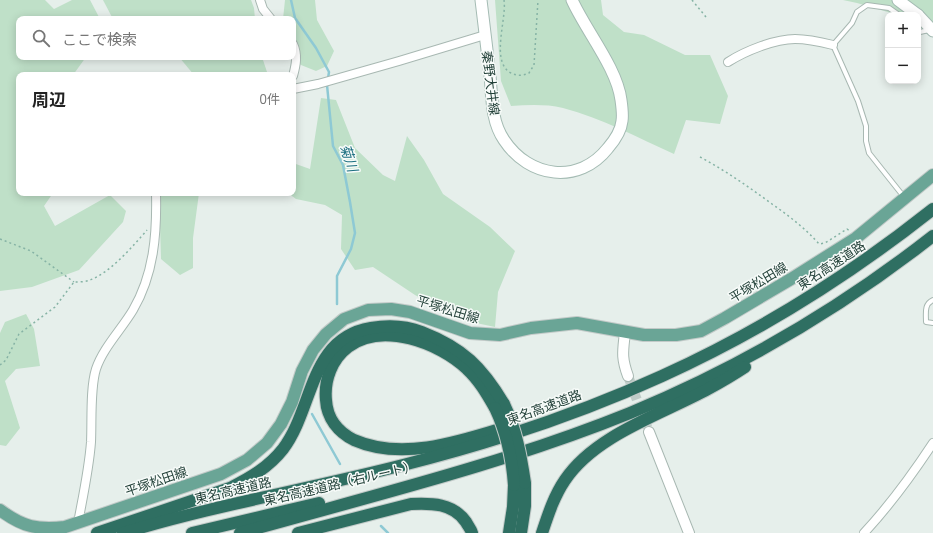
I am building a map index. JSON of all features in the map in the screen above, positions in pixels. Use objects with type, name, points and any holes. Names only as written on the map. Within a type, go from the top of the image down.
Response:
[{"type":"highway","name":"東名高速道路","points":[[123,533],[223,506],[346,479],[448,453],[537,425],[622,394],[707,355],[757,328],[855,267],[933,209]]},
{"type":"highway","points":[[240,533],[495,460],[630,413],[714,375],[796,330],[863,288],[933,236]]},
{"type":"highway","points":[[97,533],[230,488],[248,479],[267,465],[283,449],[295,430],[316,376],[327,355],[342,339],[359,330],[386,326],[413,328],[440,339],[461,351],[473,362],[495,388],[500,406],[501,421],[525,506],[521,533]]},
{"type":"highway","points":[[542,533],[552,502],[565,480],[578,464],[592,451],[611,438],[708,389],[760,357],[796,330]]},
{"type":"highway","points":[[500,406],[467,368],[436,347],[411,338],[386,335],[363,338],[348,346],[335,360],[328,375],[325,389],[326,406],[332,422],[345,436],[378,448],[396,449],[418,448],[460,440],[571,406],[622,394]]},
{"type":"highway","name":"東名高速道路（右ルート）","points":[[192,533],[495,460]]},
{"type":"highway","points":[[509,533],[520,484]]},
{"type":"highway","points":[[298,533],[411,504],[428,503],[439,504],[461,515],[472,533]]},
{"type":"main road","name":"秦野大井線","points":[[481,0],[492,101],[496,123],[502,138],[512,151],[523,161],[536,169],[551,172],[568,172],[585,167],[602,157],[615,140],[622,122],[621,100],[617,81],[572,0]]},
{"type":"main road","points":[[898,0],[914,12]]},
{"type":"main road","points":[[921,18],[932,30]]},
{"type":"main road","name":"平塚松田線","points":[[0,510],[15,521],[34,528],[48,529],[65,527],[221,474],[247,460],[267,443],[281,424],[292,402],[302,371],[313,350],[326,334],[344,319],[368,310],[391,309],[410,312],[470,334],[500,335],[531,328],[577,323],[644,335],[676,335],[701,331],[778,287],[856,238],[933,174]]},
{"type":"street","points":[[260,0],[263,9],[269,16]]},
{"type":"street","points":[[296,88],[318,84],[485,35]]},
{"type":"street","points":[[728,62],[741,54],[770,43],[795,39],[833,45]]},
{"type":"street","points":[[294,72],[297,62],[296,50]]},
{"type":"street","points":[[78,523],[86,480],[90,445],[93,386],[96,369],[104,352],[132,311],[143,290],[152,260],[156,225],[156,196]]},
{"type":"street","points":[[625,332],[622,356],[628,376]]},
{"type":"street","points":[[649,432],[688,533]]},
{"type":"street","points":[[864,533],[904,486],[933,443]]},
{"type":"lane","points":[[895,12],[889,8],[867,5],[857,12],[852,23],[833,45],[858,101],[866,126],[866,141],[869,153],[905,198]]},
{"type":"lane","points":[[921,32],[932,30]]},
{"type":"lane","points":[[933,300],[926,306],[926,322],[933,324]]},
{"type":"path","points":[[504,0],[501,59],[505,69],[520,76],[529,73],[534,65],[538,0]]},
{"type":"path","points":[[692,0],[706,17]]},
{"type":"path","points":[[700,157],[714,164],[752,189],[808,231],[819,244],[825,243],[846,229],[852,232],[856,238]]},
{"type":"path","points":[[0,238],[31,251],[74,282],[90,280],[108,269],[148,230],[156,225]]},
{"type":"path","points":[[0,365],[6,360],[19,334],[55,307],[74,282]]},
{"type":"green space","points":[[0,0],[45,0],[54,9],[72,0],[90,0],[98,16],[16,16],[16,60],[84,60],[75,72],[16,72],[16,196],[51,196],[44,206],[55,226],[108,196],[111,196],[126,211],[123,222],[79,270],[32,287],[0,291]]},
{"type":"green space","points":[[103,0],[251,0],[255,16],[111,16]]},
{"type":"green space","points":[[285,0],[315,0],[317,20],[334,51],[327,66],[316,71],[301,65],[295,60],[296,16],[283,16]]},
{"type":"green space","points":[[495,0],[601,0],[603,15],[624,32],[644,35],[685,55],[710,55],[728,96],[720,124],[686,120],[674,154],[620,129],[577,112],[550,106],[511,106],[501,81]]},
{"type":"green space","points":[[843,0],[933,0],[933,26],[921,17],[921,12],[888,12]]},
{"type":"green space","points":[[182,60],[263,60],[267,72],[192,72]]},
{"type":"green space","points":[[321,98],[336,100],[355,148],[383,175],[395,181],[407,136],[424,160],[443,194],[490,227],[515,251],[498,292],[495,327],[462,320],[415,295],[373,267],[355,270],[341,249],[342,215],[325,205],[296,199],[292,196],[296,196],[296,164],[310,169]]},
{"type":"green space","points":[[159,196],[199,196],[193,238],[193,268],[180,275],[161,259]]},
{"type":"green space","points":[[26,314],[34,329],[40,366],[16,369],[5,381],[20,428],[6,446],[0,445],[0,333],[5,322]]},
{"type":"waterway","name":"菊川","points":[[291,0],[295,16]]},
{"type":"waterway","name":"菊川","points":[[296,19],[316,48],[329,72],[327,85],[333,146],[343,165],[355,233],[351,249],[337,276],[337,304]]},
{"type":"waterway","name":"菊川","points":[[312,414],[340,464]]},
{"type":"waterway","name":"菊川","points":[[381,526],[388,533]]},
{"type":"tunnel","points":[[628,376],[649,432]]}]
